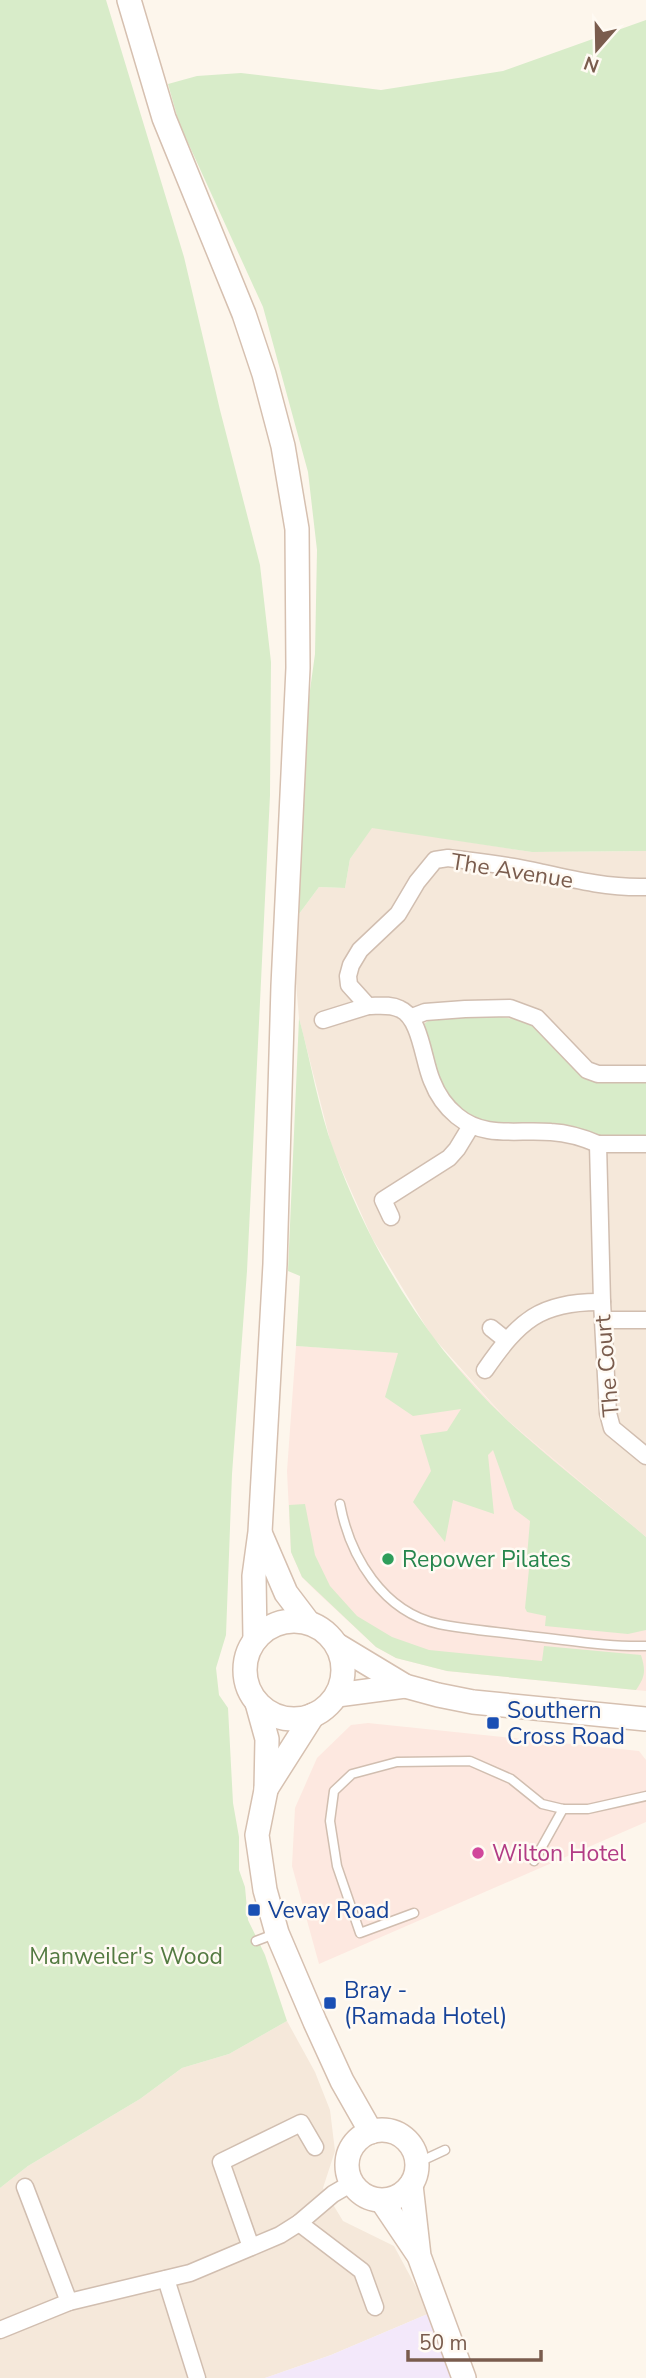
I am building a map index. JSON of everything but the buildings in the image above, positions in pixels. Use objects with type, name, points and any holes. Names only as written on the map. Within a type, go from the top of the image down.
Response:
[{"type":"main road","points":[[129,0],[164,118],[244,314],[264,374],[283,446],[296,529],[298,668],[283,986],[275,1264],[260,1532],[254,1576],[255,1639]]},
{"type":"main road","points":[[260,1532],[286,1594],[308,1622]]},
{"type":"main road","points":[[371,2132],[267,1937],[257,1835],[266,1790],[267,1739],[257,1703],[249,1690],[245,1675],[248,1652],[255,1639],[276,1624],[286,1621],[308,1622],[321,1628],[337,1645],[405,1686],[473,1702],[646,1719]]},
{"type":"main road","points":[[257,1703],[275,1715],[295,1719],[313,1715],[327,1707],[337,1695],[344,1674],[343,1660],[337,1645]]},
{"type":"main road","points":[[337,1695],[405,1686]]},
{"type":"main road","points":[[266,1790],[313,1715]]},
{"type":"main road","points":[[388,2131],[404,2137],[414,2150],[416,2176],[401,2195],[382,2200],[367,2197],[352,2183],[348,2172],[350,2151],[355,2143],[371,2132],[388,2131]]},
{"type":"main road","points":[[411,2185],[419,2256]]},
{"type":"main road","points":[[382,2200],[419,2256],[464,2378]]},
{"type":"street","name":"The Avenue","points":[[368,1006],[349,985],[351,965],[360,950],[398,914],[417,882],[435,860],[448,858],[538,871],[619,888],[646,887]]},
{"type":"street","points":[[323,1020],[368,1006],[402,1009],[412,1017],[432,1082],[444,1103],[471,1126],[492,1132],[549,1132],[590,1140],[646,1144]]},
{"type":"street","points":[[412,1017],[438,1011],[510,1008],[537,1018],[587,1070],[598,1074],[646,1074]]},
{"type":"street","points":[[383,1200],[449,1158],[471,1126]]},
{"type":"street","points":[[485,1370],[506,1340],[533,1317],[552,1307],[576,1301],[602,1302],[590,1140]]},
{"type":"street","points":[[374,1185],[391,1217]]},
{"type":"street","name":"The Court","points":[[602,1302],[608,1413],[612,1429],[646,1456]]},
{"type":"street","points":[[603,1320],[646,1320]]},
{"type":"street","points":[[491,1328],[506,1340]]},
{"type":"street","points":[[251,2247],[220,2162],[301,2123],[315,2147]]},
{"type":"street","points":[[0,2330],[69,2302],[190,2273],[280,2235],[299,2224],[333,2194],[352,2183]]},
{"type":"street","points":[[25,2187],[69,2302]]},
{"type":"street","points":[[299,2224],[362,2271],[375,2308]]},
{"type":"street","points":[[166,2279],[197,2378]]},
{"type":"lane","points":[[340,1504],[349,1537],[361,1565],[387,1596],[409,1612],[437,1624],[601,1644],[646,1646]]},
{"type":"lane","points":[[414,1913],[360,1933],[337,1866],[330,1821],[334,1791],[352,1774],[397,1762],[470,1761],[511,1779],[542,1804],[563,1809],[588,1809],[646,1796]]},
{"type":"lane","points":[[534,1861],[563,1809]]},
{"type":"lane","points":[[417,2163],[445,2150]]},
{"type":"shaded area","points":[[372,827],[532,852],[646,851],[646,1537],[507,1420],[431,1335],[372,1238],[332,1148],[299,1018],[295,972],[299,914],[319,887],[345,888],[350,859]]},
{"type":"shaded area","points":[[296,1346],[448,1356],[507,1420],[646,1537],[646,1691],[447,1671],[396,1658],[376,1647],[317,1592],[302,1577],[291,1552],[287,1471]]},
{"type":"shaded area","points":[[368,1723],[639,1751],[646,1760],[646,1822],[319,1964],[292,1866],[295,1808],[317,1758],[351,1725]]},
{"type":"shaded area","points":[[287,2021],[315,2072],[330,2110],[335,2151],[323,2188],[343,2221],[394,2246],[430,2313],[331,2355],[265,2378],[0,2378],[0,2188],[28,2166],[140,2099],[182,2068],[229,2054]]},
{"type":"shaded area","points":[[430,2313],[452,2378],[265,2378],[331,2355]]},
{"type":"green space","name":"Manweiler's Wood","points":[[0,0],[106,0],[184,257],[260,565],[271,662],[270,795],[247,1271],[232,1474],[226,1635],[216,1668],[219,1695],[228,1708],[233,1803],[239,1837],[239,1870],[245,1887],[248,1920],[265,1955],[287,2021],[229,2054],[182,2068],[140,2099],[28,2166],[0,2188]]},
{"type":"green space","points":[[646,20],[646,851],[532,852],[372,828],[350,859],[345,888],[319,887],[299,914],[306,719],[315,654],[317,550],[308,472],[263,307],[179,123],[168,84],[197,76],[241,73],[381,90],[503,71]]},
{"type":"green space","points":[[489,1015],[530,1022],[598,1082],[646,1082],[646,1136],[603,1136],[567,1125],[508,1125],[488,1122],[472,1116],[459,1106],[440,1080],[428,1047],[424,1024],[431,1019]]},
{"type":"green space","points":[[299,1018],[328,1135],[349,1189],[384,1261],[428,1330],[479,1392],[508,1421],[646,1537],[646,1630],[628,1634],[545,1626],[546,1616],[527,1612],[525,1608],[529,1569],[526,1568],[530,1521],[514,1509],[493,1450],[488,1455],[494,1514],[453,1500],[445,1542],[413,1502],[431,1471],[420,1435],[447,1431],[461,1409],[413,1416],[385,1397],[398,1353],[296,1346],[300,1276],[288,1271]]},
{"type":"green space","points":[[305,1504],[315,1555],[330,1586],[357,1616],[392,1637],[429,1650],[542,1661],[544,1646],[641,1655],[644,1674],[641,1681],[636,1690],[447,1671],[396,1658],[376,1647],[302,1577],[291,1552],[289,1505]]},
{"type":"place","name":"Repower Pilates","points":[[388,1559]]},
{"type":"place","name":"Southern Cross Road","points":[[493,1723]]},
{"type":"place","name":"Wilton Hotel","points":[[478,1853]]},
{"type":"place","name":"Vevay Road","points":[[254,1910]]},
{"type":"place","name":"Bray - (Ramada Hotel)","points":[[330,2003]]}]
